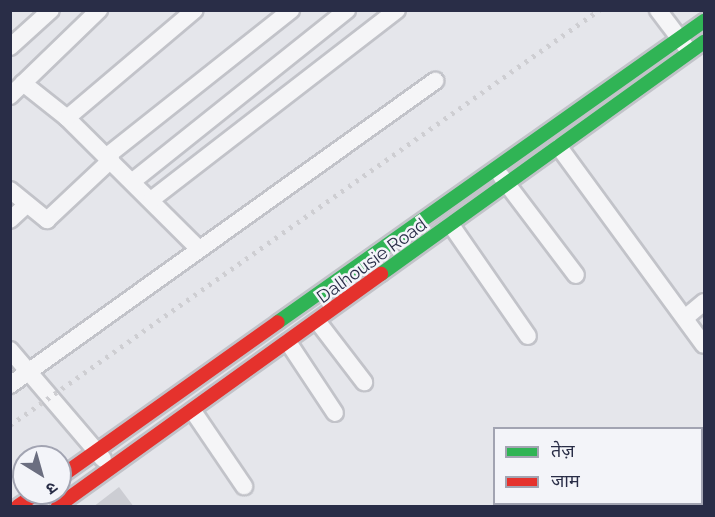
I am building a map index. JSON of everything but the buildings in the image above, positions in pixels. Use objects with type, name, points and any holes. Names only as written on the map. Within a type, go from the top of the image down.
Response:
[{"type":"street","points":[[10,47],[51,10]]},
{"type":"street","points":[[99,10],[14,91],[67,118],[198,248]]},
{"type":"street","points":[[67,118],[195,10]]},
{"type":"street","points":[[10,190],[41,219],[51,219],[109,158],[291,10]]},
{"type":"street","points":[[133,181],[347,10]]},
{"type":"street","points":[[152,200],[397,10]]},
{"type":"street","points":[[658,10],[692,44]]},
{"type":"street","name":"Dalhousie Road","points":[[58,507],[559,147],[692,44],[705,21]]},
{"type":"street","name":"Dalhousie Road","points":[[72,469],[495,169],[692,44]]},
{"type":"street","points":[[10,385],[198,248],[435,81]]},
{"type":"street","points":[[559,147],[705,345]]},
{"type":"street","points":[[495,169],[576,275]]},
{"type":"street","points":[[10,220],[27,204]]},
{"type":"street","points":[[451,225],[528,336]]},
{"type":"street","points":[[685,318],[705,302]]},
{"type":"street","points":[[318,322],[364,382]]},
{"type":"street","points":[[288,342],[335,413]]},
{"type":"street","points":[[10,350],[31,370],[110,469]]},
{"type":"street","points":[[193,411],[244,486]]},
{"type":"railway","points":[[10,425],[599,10]]},
{"type":"traffic: fast","points":[[278,322],[704,21]]},
{"type":"traffic: fast","points":[[381,274],[704,42]]},
{"type":"traffic: jam","points":[[58,506],[381,274]]},
{"type":"traffic: jam","points":[[72,468],[278,322]]}]
